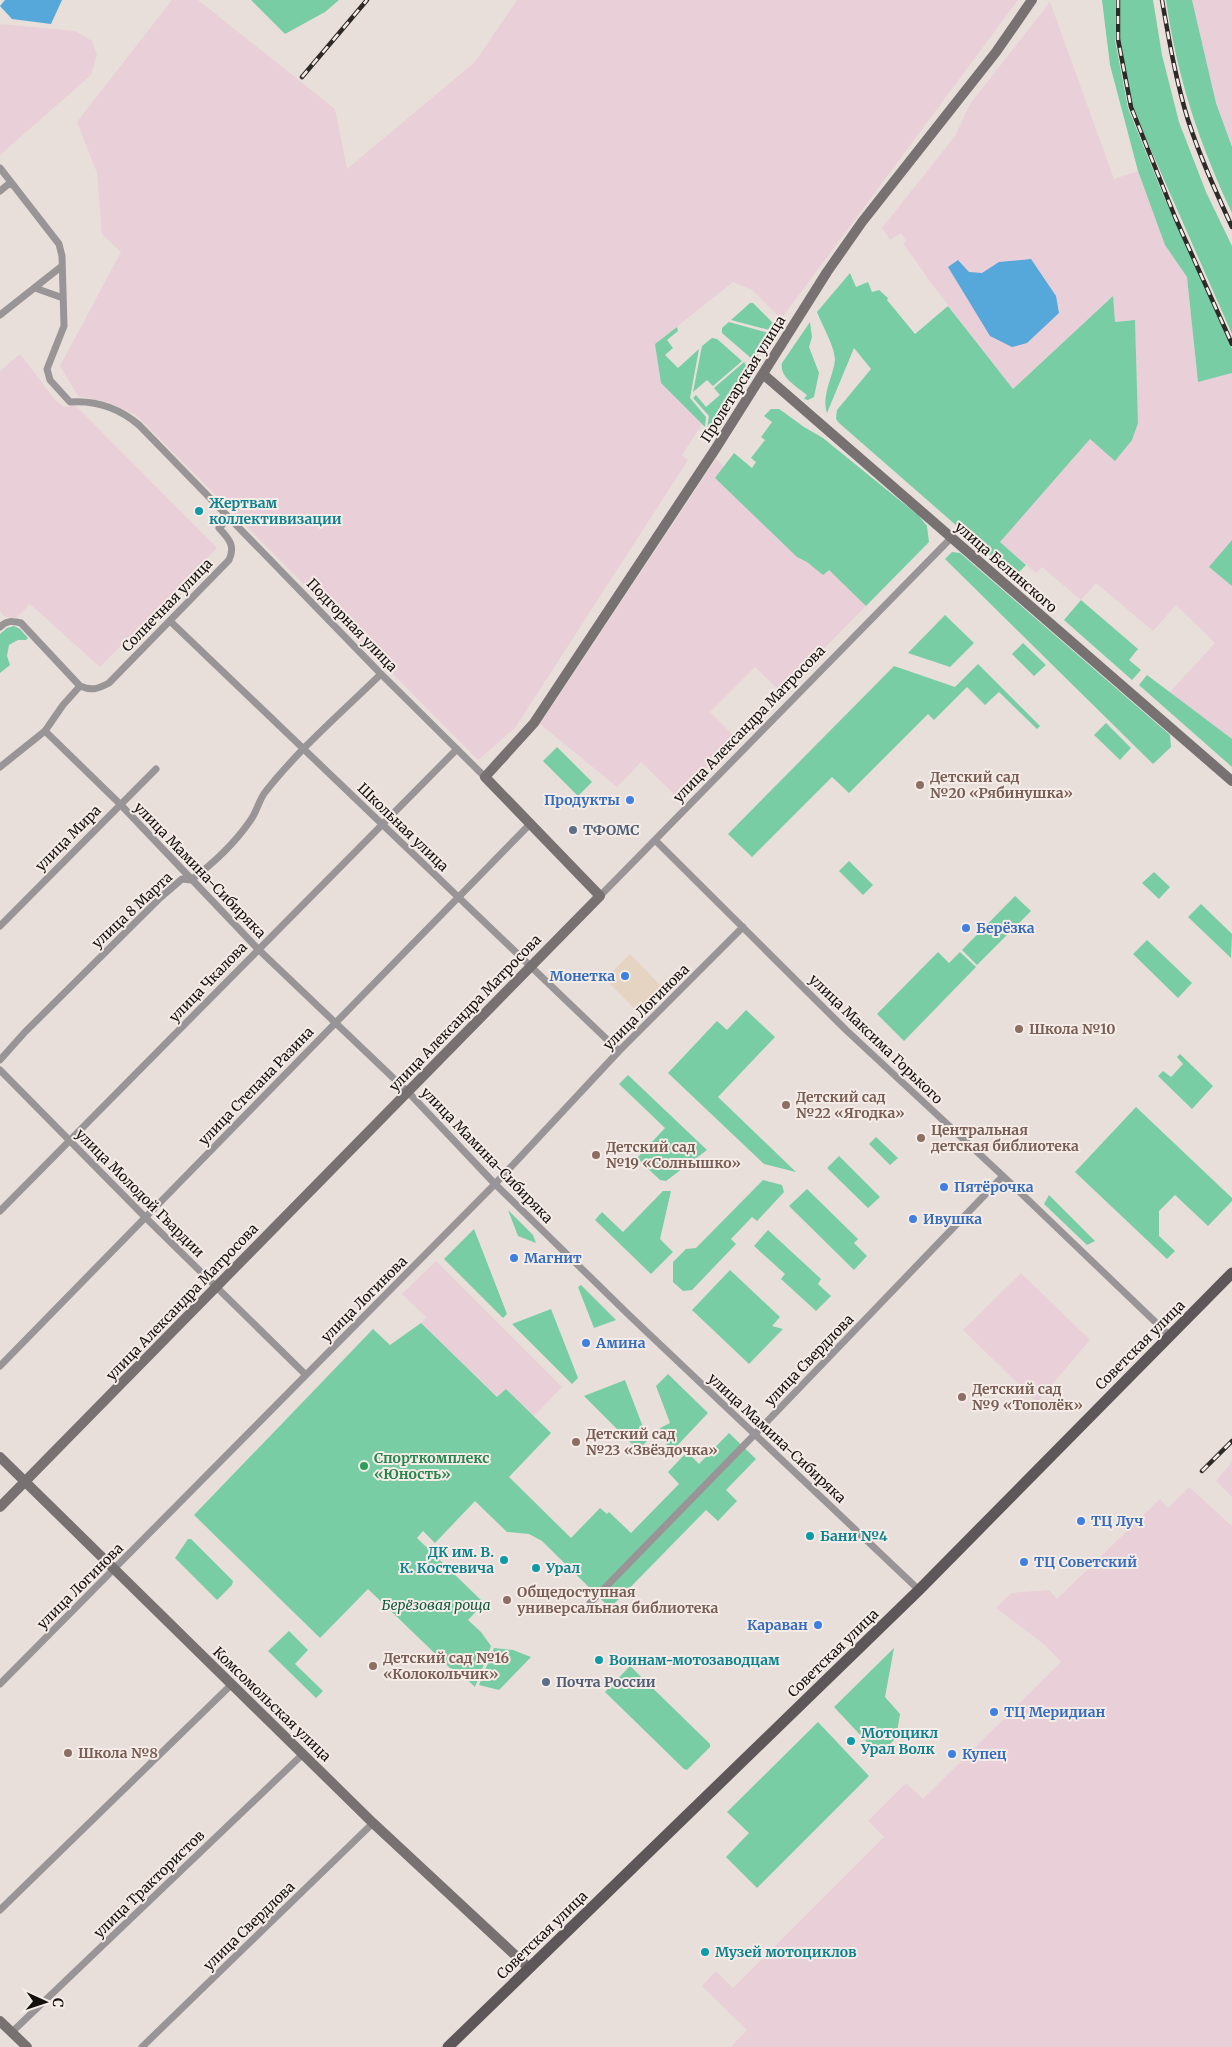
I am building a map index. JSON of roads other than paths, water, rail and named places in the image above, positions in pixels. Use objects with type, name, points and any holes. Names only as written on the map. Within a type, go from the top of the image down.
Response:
[{"type":"main road","name":"Советская улица","points":[[448,2047],[919,1590],[1232,1274]]},
{"type":"street","name":"Пролетарская улица","points":[[485,777],[534,723],[716,448],[822,280],[862,222],[996,52],[1032,0]]},
{"type":"street","points":[[0,168],[59,244],[63,298],[35,288]]},
{"type":"street","points":[[0,190],[11,182]]},
{"type":"street","points":[[0,316],[62,266]]},
{"type":"street","name":"Подгорная улица","points":[[63,298],[64,326],[47,370],[50,380],[70,402],[85,401],[105,406],[129,417],[600,896]]},
{"type":"street","name":"улица Белинского","points":[[763,374],[1232,781]]},
{"type":"street","name":"Солнечная улица","points":[[80,686],[96,689],[109,683],[229,560],[232,546],[229,539],[219,528],[229,518]]},
{"type":"street","name":"улица Александра Матросова","points":[[0,1507],[951,538]]},
{"type":"street","name":"Школьная улица","points":[[170,621],[305,748],[457,897],[619,1051]]},
{"type":"street","points":[[0,627],[5,622],[21,623],[80,686],[63,705],[45,731],[0,768]]},
{"type":"street","name":"улица 8 Марта","points":[[0,1060],[25,1032],[161,896],[182,879],[191,880],[207,868],[232,844],[251,820],[265,792],[305,748],[381,674]]},
{"type":"street","name":"улица Мамина-Сибиряка","points":[[45,731],[120,804],[258,949],[334,1024],[408,1092],[495,1184],[630,1316],[919,1590]]},
{"type":"street","name":"улица Чкалова","points":[[0,1211],[457,749]]},
{"type":"street","name":"улица Мира","points":[[0,926],[156,770]]},
{"type":"street","name":"улица Степана Разина","points":[[0,1366],[530,824]]},
{"type":"street","name":"улица Максима Горького","points":[[655,840],[846,1030],[1003,1176],[1170,1336]]},
{"type":"street","name":"улица Логинова","points":[[0,1684],[495,1184],[619,1051],[743,927]]},
{"type":"street","name":"улица Молодой Гвардии","points":[[0,1070],[146,1218],[306,1375]]},
{"type":"street","name":"улица Свердлова","points":[[590,1603],[1003,1176]]},
{"type":"street","name":"Комсомольская улица","points":[[0,1456],[373,1823],[529,1968]]},
{"type":"street","points":[[0,1910],[232,1684]]},
{"type":"street","name":"улица Трактористов","points":[[12,2032],[303,1754]]},
{"type":"street","name":"улица Свердлова","points":[[142,2047],[373,1823]]},
{"type":"street","points":[[0,2021],[27,2047]]},
{"type":"water","points":[[5,0],[62,0],[51,24],[12,19],[0,6]]},
{"type":"water","points":[[1031,259],[1056,296],[1059,313],[1027,343],[1012,347],[990,336],[948,267],[958,260],[969,272],[982,273],[999,262]]},
{"type":"railway","points":[[302,77],[367,0]]},
{"type":"railway","points":[[1118,0],[1118,39],[1131,107],[1175,217],[1232,344]]},
{"type":"railway","points":[[1162,0],[1176,75],[1188,120],[1214,188],[1232,227]]},
{"type":"railway","points":[[1202,1471],[1232,1441]]},
{"type":"place","name":"Жертвам коллективизации","points":[[199,511]]},
{"type":"place","name":"Детский сад №20 «Рябинушка»","points":[[920,785]]},
{"type":"place","name":"Продукты","points":[[630,800]]},
{"type":"place","name":"ТФОМС","points":[[573,830]]},
{"type":"place","name":"Берёзка","points":[[966,928]]},
{"type":"place","name":"Монетка","points":[[625,976]]},
{"type":"place","name":"Школа №10","points":[[1019,1029]]},
{"type":"place","name":"Детский сад №22 «Ягодка»","points":[[786,1105]]},
{"type":"place","name":"Центральная детская библиотека","points":[[921,1138]]},
{"type":"place","name":"Детский сад №19 «Солнышко»","points":[[596,1155]]},
{"type":"place","name":"Пятёрочка","points":[[944,1187]]},
{"type":"place","name":"Ивушка","points":[[913,1219]]},
{"type":"place","name":"Магнит","points":[[514,1258]]},
{"type":"place","name":"Амина","points":[[586,1343]]},
{"type":"place","name":"Детский сад №9 «Тополёк»","points":[[962,1397]]},
{"type":"place","name":"Детский сад №23 «Звёздочка»","points":[[576,1442]]},
{"type":"place","name":"Спорткомплекс «Юность»","points":[[364,1466]]},
{"type":"place","name":"ТЦ Луч","points":[[1081,1521]]},
{"type":"place","name":"Бани №4","points":[[810,1536]]},
{"type":"place","name":"ДК им. В. К. Костевича","points":[[504,1560]]},
{"type":"place","name":"ТЦ Советский","points":[[1024,1562]]},
{"type":"place","name":"Урал","points":[[536,1568]]},
{"type":"place","name":"Общедоступная универсальная библиотека","points":[[507,1600]]},
{"type":"place","name":"Караван","points":[[818,1625]]},
{"type":"place","name":"Воинам-мотозаводцам","points":[[599,1660]]},
{"type":"place","name":"Детский сад №16 «Колокольчик»","points":[[373,1666]]},
{"type":"place","name":"Почта России","points":[[546,1682]]},
{"type":"place","name":"ТЦ Меридиан","points":[[994,1712]]},
{"type":"place","name":"Мотоцикл Урал Волк","points":[[851,1741]]},
{"type":"place","name":"Школа №8","points":[[68,1753]]},
{"type":"place","name":"Купец","points":[[952,1754]]},
{"type":"place","name":"Музей мотоциклов","points":[[705,1952]]},
{"type":"park label","name":"Берёзовая роща","points":[[436,1605]]}]
